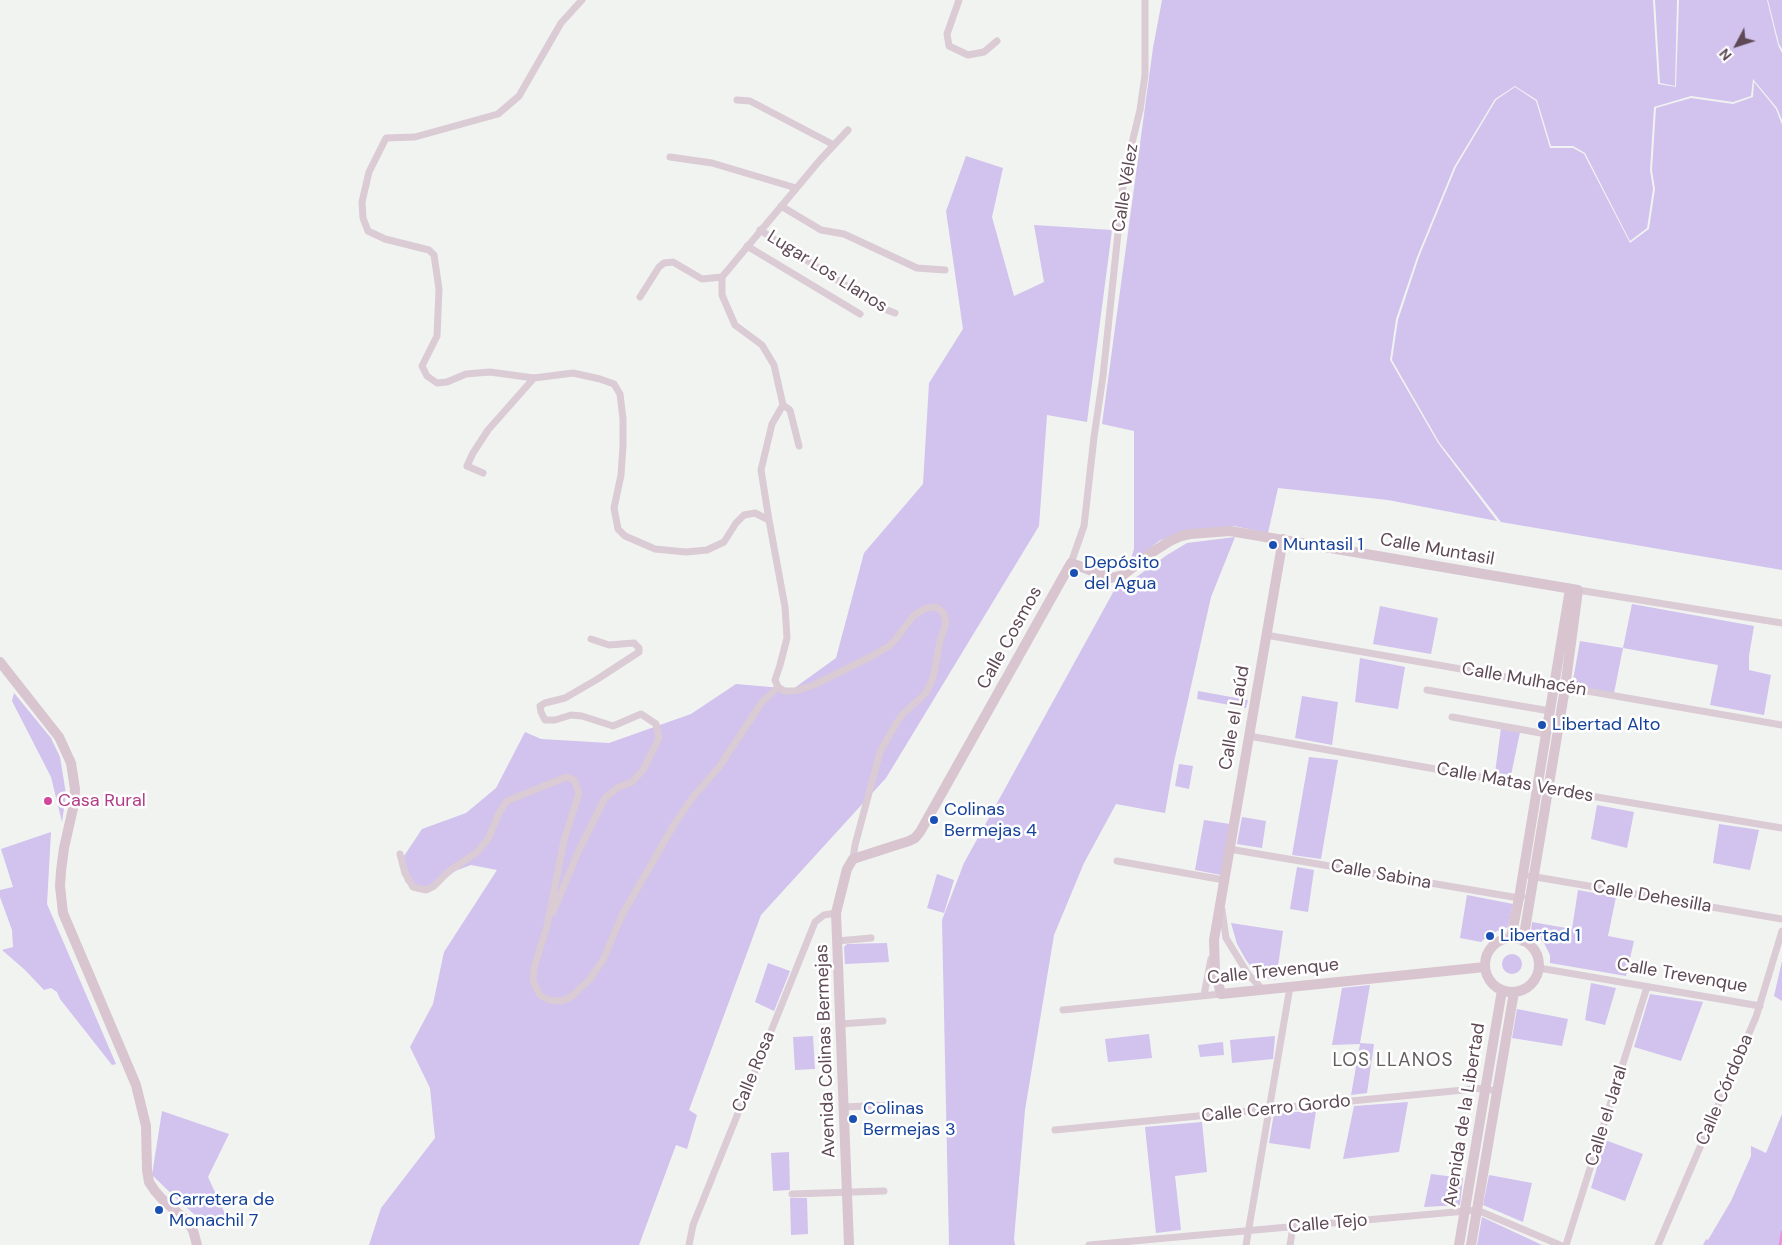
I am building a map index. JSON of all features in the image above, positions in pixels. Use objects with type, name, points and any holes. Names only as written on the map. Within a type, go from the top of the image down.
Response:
[{"type":"street","points":[[582,0],[561,23],[519,96],[498,114],[416,136],[386,138],[369,172],[362,202],[363,218],[368,232],[385,239],[429,250],[434,255],[439,289],[437,336],[422,366],[427,376],[437,383],[447,382],[466,374],[490,372],[534,378],[573,374],[600,379],[614,384],[620,394],[623,419],[621,475],[614,508],[618,529],[625,536],[654,548],[686,552],[707,550],[724,542],[736,523],[744,515],[755,513],[769,520]]},
{"type":"street","points":[[959,0],[947,34],[949,46],[968,54],[984,52],[997,41]]},
{"type":"street","name":"Calle Vélez","points":[[1103,376],[1124,176],[1140,110],[1145,75],[1145,0]]},
{"type":"street","points":[[738,100],[750,101],[834,145]]},
{"type":"street","name":"Lugar Los Llanos","points":[[722,277],[796,188],[848,130]]},
{"type":"street","points":[[670,157],[712,163],[796,188]]},
{"type":"street","name":"Lugar Los Llanos","points":[[781,206],[821,230],[844,234],[917,268],[945,270]]},
{"type":"street","name":"Lugar Los Llanos","points":[[760,230],[879,307],[894,313]]},
{"type":"street","name":"Lugar Los Llanos","points":[[747,246],[860,314]]},
{"type":"street","points":[[640,297],[664,263],[673,262],[702,279],[722,277],[722,295],[735,325],[762,345],[774,365],[783,404],[790,410],[799,446]]},
{"type":"street","name":"Calle Cosmos","points":[[853,859],[909,841],[920,832],[1071,563],[1084,526],[1103,376]]},
{"type":"street","points":[[483,473],[467,466],[473,453],[488,430],[534,378]]},
{"type":"street","points":[[783,404],[772,424],[761,470],[785,607],[786,638],[775,680],[778,687],[784,691],[795,691],[835,676],[889,646],[913,616],[926,608],[936,607],[944,614],[946,623],[940,641],[934,678],[926,693],[897,722],[880,752],[853,859]]},
{"type":"street","name":"Calle Muntasil","points":[[1071,563],[1110,578],[1123,576],[1170,541],[1190,534],[1230,531],[1574,590],[1782,623]]},
{"type":"street","name":"Calle el Laúd","points":[[1204,995],[1214,949],[1224,880],[1283,539]]},
{"type":"street","points":[[1511,938],[1519,898],[1528,876],[1548,789],[1574,590]]},
{"type":"street","name":"Calle Mulhacén","points":[[1266,635],[1782,725]]},
{"type":"street","points":[[591,638],[609,645],[634,643],[639,648],[639,652],[565,698],[540,706],[545,720],[556,720],[571,715],[582,716],[613,726],[641,714],[656,724],[659,738],[642,770],[632,782],[617,788],[605,798],[579,850],[547,926],[534,968],[533,982],[540,995],[549,1000],[562,1000],[572,996],[590,979],[599,967],[622,915],[675,823],[693,797],[719,767],[762,702],[778,687]]},
{"type":"street","points":[[0,662],[59,737],[71,763],[75,789],[74,804],[61,871],[60,886],[63,913],[138,1091],[146,1126],[149,1182],[162,1199],[188,1222],[197,1245]]},
{"type":"street","points":[[1523,941],[1531,890],[1528,876],[1537,787],[1550,711],[1560,687]]},
{"type":"street","points":[[1428,690],[1550,711]]},
{"type":"street","points":[[1452,717],[1546,734]]},
{"type":"street","name":"Calle Matas Verdes","points":[[1249,736],[1782,828]]},
{"type":"street","points":[[400,854],[404,873],[413,886],[426,890],[434,886],[449,871],[476,853],[488,839],[500,811],[508,801],[566,778],[574,780],[579,793],[564,840],[547,926]]},
{"type":"street","name":"Calle Sabina","points":[[1230,849],[1519,898]]},
{"type":"street","name":"Avenida Colinas Bermejas","points":[[849,1245],[836,913],[847,869],[853,859]]},
{"type":"street","points":[[1117,861],[1224,880]]},
{"type":"street","name":"Calle Dehesilla","points":[[1528,876],[1782,919]]},
{"type":"street","points":[[1519,898],[1531,890]]},
{"type":"street","name":"Calle el Laúd","points":[[1221,903],[1226,938],[1248,974],[1263,990]]},
{"type":"street","name":"Calle Rosa","points":[[689,1245],[693,1225],[815,922],[824,916],[836,913]]},
{"type":"street","name":"Calle Córdoba","points":[[1658,1245],[1760,1006],[1782,932]]},
{"type":"street","points":[[838,941],[871,938]]},
{"type":"street","points":[[1511,938],[1523,941],[1534,950],[1538,958],[1539,968],[1533,981],[1528,986],[1514,992],[1502,990],[1490,981],[1485,967],[1489,950],[1502,940],[1511,938]]},
{"type":"street","name":"Calle el Laúd","points":[[1214,949],[1215,971],[1221,994]]},
{"type":"street","name":"Calle Trevenque","points":[[1063,1010],[1485,967]]},
{"type":"street","name":"Calle Trevenque","points":[[1539,968],[1760,1006]]},
{"type":"street","points":[[1246,1245],[1290,987]]},
{"type":"street","name":"Calle el Jaral","points":[[1566,1245],[1647,987]]},
{"type":"street","name":"Avenida de la Libertad","points":[[1459,1245],[1502,990]]},
{"type":"street","name":"Avenida de la Libertad","points":[[1471,1245],[1514,992]]},
{"type":"street","points":[[840,1024],[883,1021]]},
{"type":"street","name":"Calle Cerro Gordo","points":[[1054,1130],[1484,1088],[1498,1092]]},
{"type":"street","points":[[843,1107],[892,1105]]},
{"type":"street","points":[[792,1194],[884,1191]]},
{"type":"street","name":"Calle Tejo","points":[[1089,1245],[1477,1210],[1560,1245]]},
{"type":"street","points":[[1290,1245],[1293,1227]]},
{"type":"shaded area","points":[[1162,0],[1653,0],[1658,84],[1676,87],[1679,0],[1767,0],[1778,45],[1782,53],[1782,120],[1777,108],[1753,79],[1751,96],[1733,102],[1691,96],[1654,107],[1650,170],[1653,189],[1647,228],[1630,241],[1585,153],[1573,146],[1551,146],[1537,100],[1515,86],[1495,99],[1454,167],[1417,257],[1396,319],[1390,360],[1438,443],[1497,521],[1388,500],[1278,488],[1268,533],[1234,526],[1177,534],[1159,541],[1129,565],[1134,549],[1134,431],[1102,424],[1153,48]]},
{"type":"shaded area","points":[[1655,0],[1677,0],[1675,86],[1660,83]]},
{"type":"shaded area","points":[[1768,0],[1782,0],[1782,49],[1779,44]]},
{"type":"shaded area","points":[[1754,82],[1776,109],[1782,125],[1782,570],[1501,522],[1439,442],[1392,360],[1398,320],[1419,257],[1456,167],[1496,100],[1515,87],[1536,101],[1550,148],[1573,148],[1584,154],[1630,243],[1649,229],[1655,189],[1652,170],[1656,108],[1691,98],[1733,104],[1753,97]]},
{"type":"shaded area","points":[[966,156],[1003,168],[992,217],[1014,296],[1044,282],[1034,225],[1112,230],[1087,422],[1047,415],[1039,526],[886,778],[761,915],[689,1110],[697,1115],[687,1149],[676,1145],[639,1245],[369,1245],[381,1208],[435,1138],[430,1088],[410,1047],[433,1004],[444,952],[497,870],[471,865],[455,871],[428,892],[405,882],[404,856],[422,829],[466,813],[496,788],[525,732],[541,739],[609,743],[691,714],[736,684],[793,689],[836,658],[864,553],[923,484],[929,383],[963,329],[946,211]]},
{"type":"shaded area","points":[[1235,537],[1211,597],[1174,762],[1165,813],[1116,804],[1084,863],[1054,935],[1025,1110],[1015,1245],[949,1245],[942,920],[964,863],[1116,587],[1135,578],[1187,543]]},
{"type":"shaded area","points":[[1632,604],[1754,626],[1749,656],[1749,670],[1771,675],[1764,715],[1710,705],[1718,665],[1623,648]]},
{"type":"shaded area","points":[[1380,606],[1438,618],[1431,654],[1373,644]]},
{"type":"shaded area","points":[[1580,641],[1623,648],[1614,693],[1572,686]]},
{"type":"shaded area","points":[[1360,658],[1405,667],[1398,709],[1355,702]]},
{"type":"shaded area","points":[[1198,691],[1248,700],[1246,708],[1197,699]]},
{"type":"shaded area","points":[[14,693],[51,738],[60,757],[66,794],[62,822],[51,777],[12,701]]},
{"type":"shaded area","points":[[1302,696],[1338,702],[1332,745],[1295,738]]},
{"type":"shaded area","points":[[1501,728],[1520,732],[1511,775],[1495,773]]},
{"type":"shaded area","points":[[1309,757],[1338,760],[1321,859],[1292,855]]},
{"type":"shaded area","points":[[1179,764],[1193,766],[1189,789],[1175,786]]},
{"type":"shaded area","points":[[1597,805],[1634,812],[1627,848],[1591,839]]},
{"type":"shaded area","points":[[1242,817],[1266,821],[1262,848],[1237,844]]},
{"type":"shaded area","points":[[1204,820],[1230,824],[1221,875],[1195,870]]},
{"type":"shaded area","points":[[1719,824],[1759,830],[1750,870],[1713,863]]},
{"type":"shaded area","points":[[51,832],[47,904],[116,1064],[112,1065],[60,999],[57,992],[51,988],[44,990],[2,950],[13,947],[12,930],[0,897],[0,890],[13,887],[1,849]]},
{"type":"shaded area","points":[[1297,867],[1314,870],[1308,912],[1290,909]]},
{"type":"shaded area","points":[[937,874],[954,880],[944,913],[927,908]]},
{"type":"shaded area","points":[[1578,890],[1616,897],[1608,936],[1634,941],[1626,976],[1550,963],[1550,955],[1544,943],[1531,931],[1532,922],[1572,929]]},
{"type":"shaded area","points":[[1467,895],[1513,904],[1508,927],[1490,934],[1481,942],[1460,938]]},
{"type":"shaded area","points":[[1231,923],[1283,931],[1276,980],[1266,978],[1255,972],[1237,944]]},
{"type":"shaded area","points":[[887,943],[889,962],[845,964],[844,947],[847,944]]},
{"type":"shaded area","points":[[1508,954],[1516,954],[1522,960],[1522,968],[1516,974],[1508,974],[1502,968],[1502,960]]},
{"type":"shaded area","points":[[1782,961],[1782,1001],[1774,996]]},
{"type":"shaded area","points":[[768,963],[790,971],[774,1011],[755,1002]]},
{"type":"shaded area","points":[[1591,983],[1616,988],[1605,1025],[1585,1020]]},
{"type":"shaded area","points":[[1370,985],[1360,1043],[1374,1044],[1367,1093],[1351,1095],[1360,1044],[1332,1045],[1342,988]]},
{"type":"shaded area","points":[[1650,994],[1703,1002],[1681,1061],[1634,1047]]},
{"type":"shaded area","points":[[1517,1009],[1568,1019],[1562,1046],[1512,1038]]},
{"type":"shaded area","points":[[1149,1034],[1152,1058],[1108,1062],[1105,1039]]},
{"type":"shaded area","points":[[813,1036],[815,1069],[795,1070],[793,1037]]},
{"type":"shaded area","points":[[1275,1036],[1273,1059],[1232,1063],[1230,1040]]},
{"type":"shaded area","points":[[1223,1042],[1224,1055],[1200,1057],[1198,1045]]},
{"type":"shaded area","points":[[1408,1102],[1399,1152],[1343,1159],[1354,1106]]},
{"type":"shaded area","points":[[162,1111],[229,1134],[208,1177],[226,1216],[217,1221],[202,1221],[152,1175]]},
{"type":"shaded area","points":[[1316,1111],[1310,1149],[1269,1143],[1274,1113]]},
{"type":"shaded area","points":[[1782,1114],[1782,1245],[1703,1245],[1706,1239],[1708,1240],[1731,1201],[1751,1156],[1751,1146],[1766,1153]]},
{"type":"shaded area","points":[[1202,1122],[1207,1172],[1175,1176],[1181,1230],[1156,1233],[1145,1127]]},
{"type":"shaded area","points":[[1605,1140],[1643,1154],[1625,1201],[1591,1188]]},
{"type":"shaded area","points":[[789,1152],[790,1190],[773,1191],[771,1153]]},
{"type":"shaded area","points":[[1431,1174],[1463,1178],[1460,1205],[1424,1207]]},
{"type":"shaded area","points":[[1489,1175],[1532,1183],[1523,1222],[1483,1205]]},
{"type":"shaded area","points":[[790,1198],[807,1198],[808,1234],[791,1235]]},
{"type":"shaded area","points":[[1482,1217],[1542,1245],[1477,1245]]},
{"type":"waterway","points":[[1780,1245],[1782,1232]]},
{"type":"place","name":"Muntasil 1","points":[[1273,545]]},
{"type":"place","name":"Depósito del Agua","points":[[1074,573]]},
{"type":"place","name":"Libertad Alto","points":[[1542,725]]},
{"type":"place","name":"Casa Rural","points":[[48,801]]},
{"type":"place","name":"Colinas Bermejas 4","points":[[934,820]]},
{"type":"place","name":"Libertad 1","points":[[1490,936]]},
{"type":"place","name":"Colinas Bermejas 3","points":[[853,1119]]},
{"type":"place","name":"Carretera de Monachil 7","points":[[159,1210]]},
{"type":"district","name":"LOS LLANOS","points":[[1393,1061]]}]
